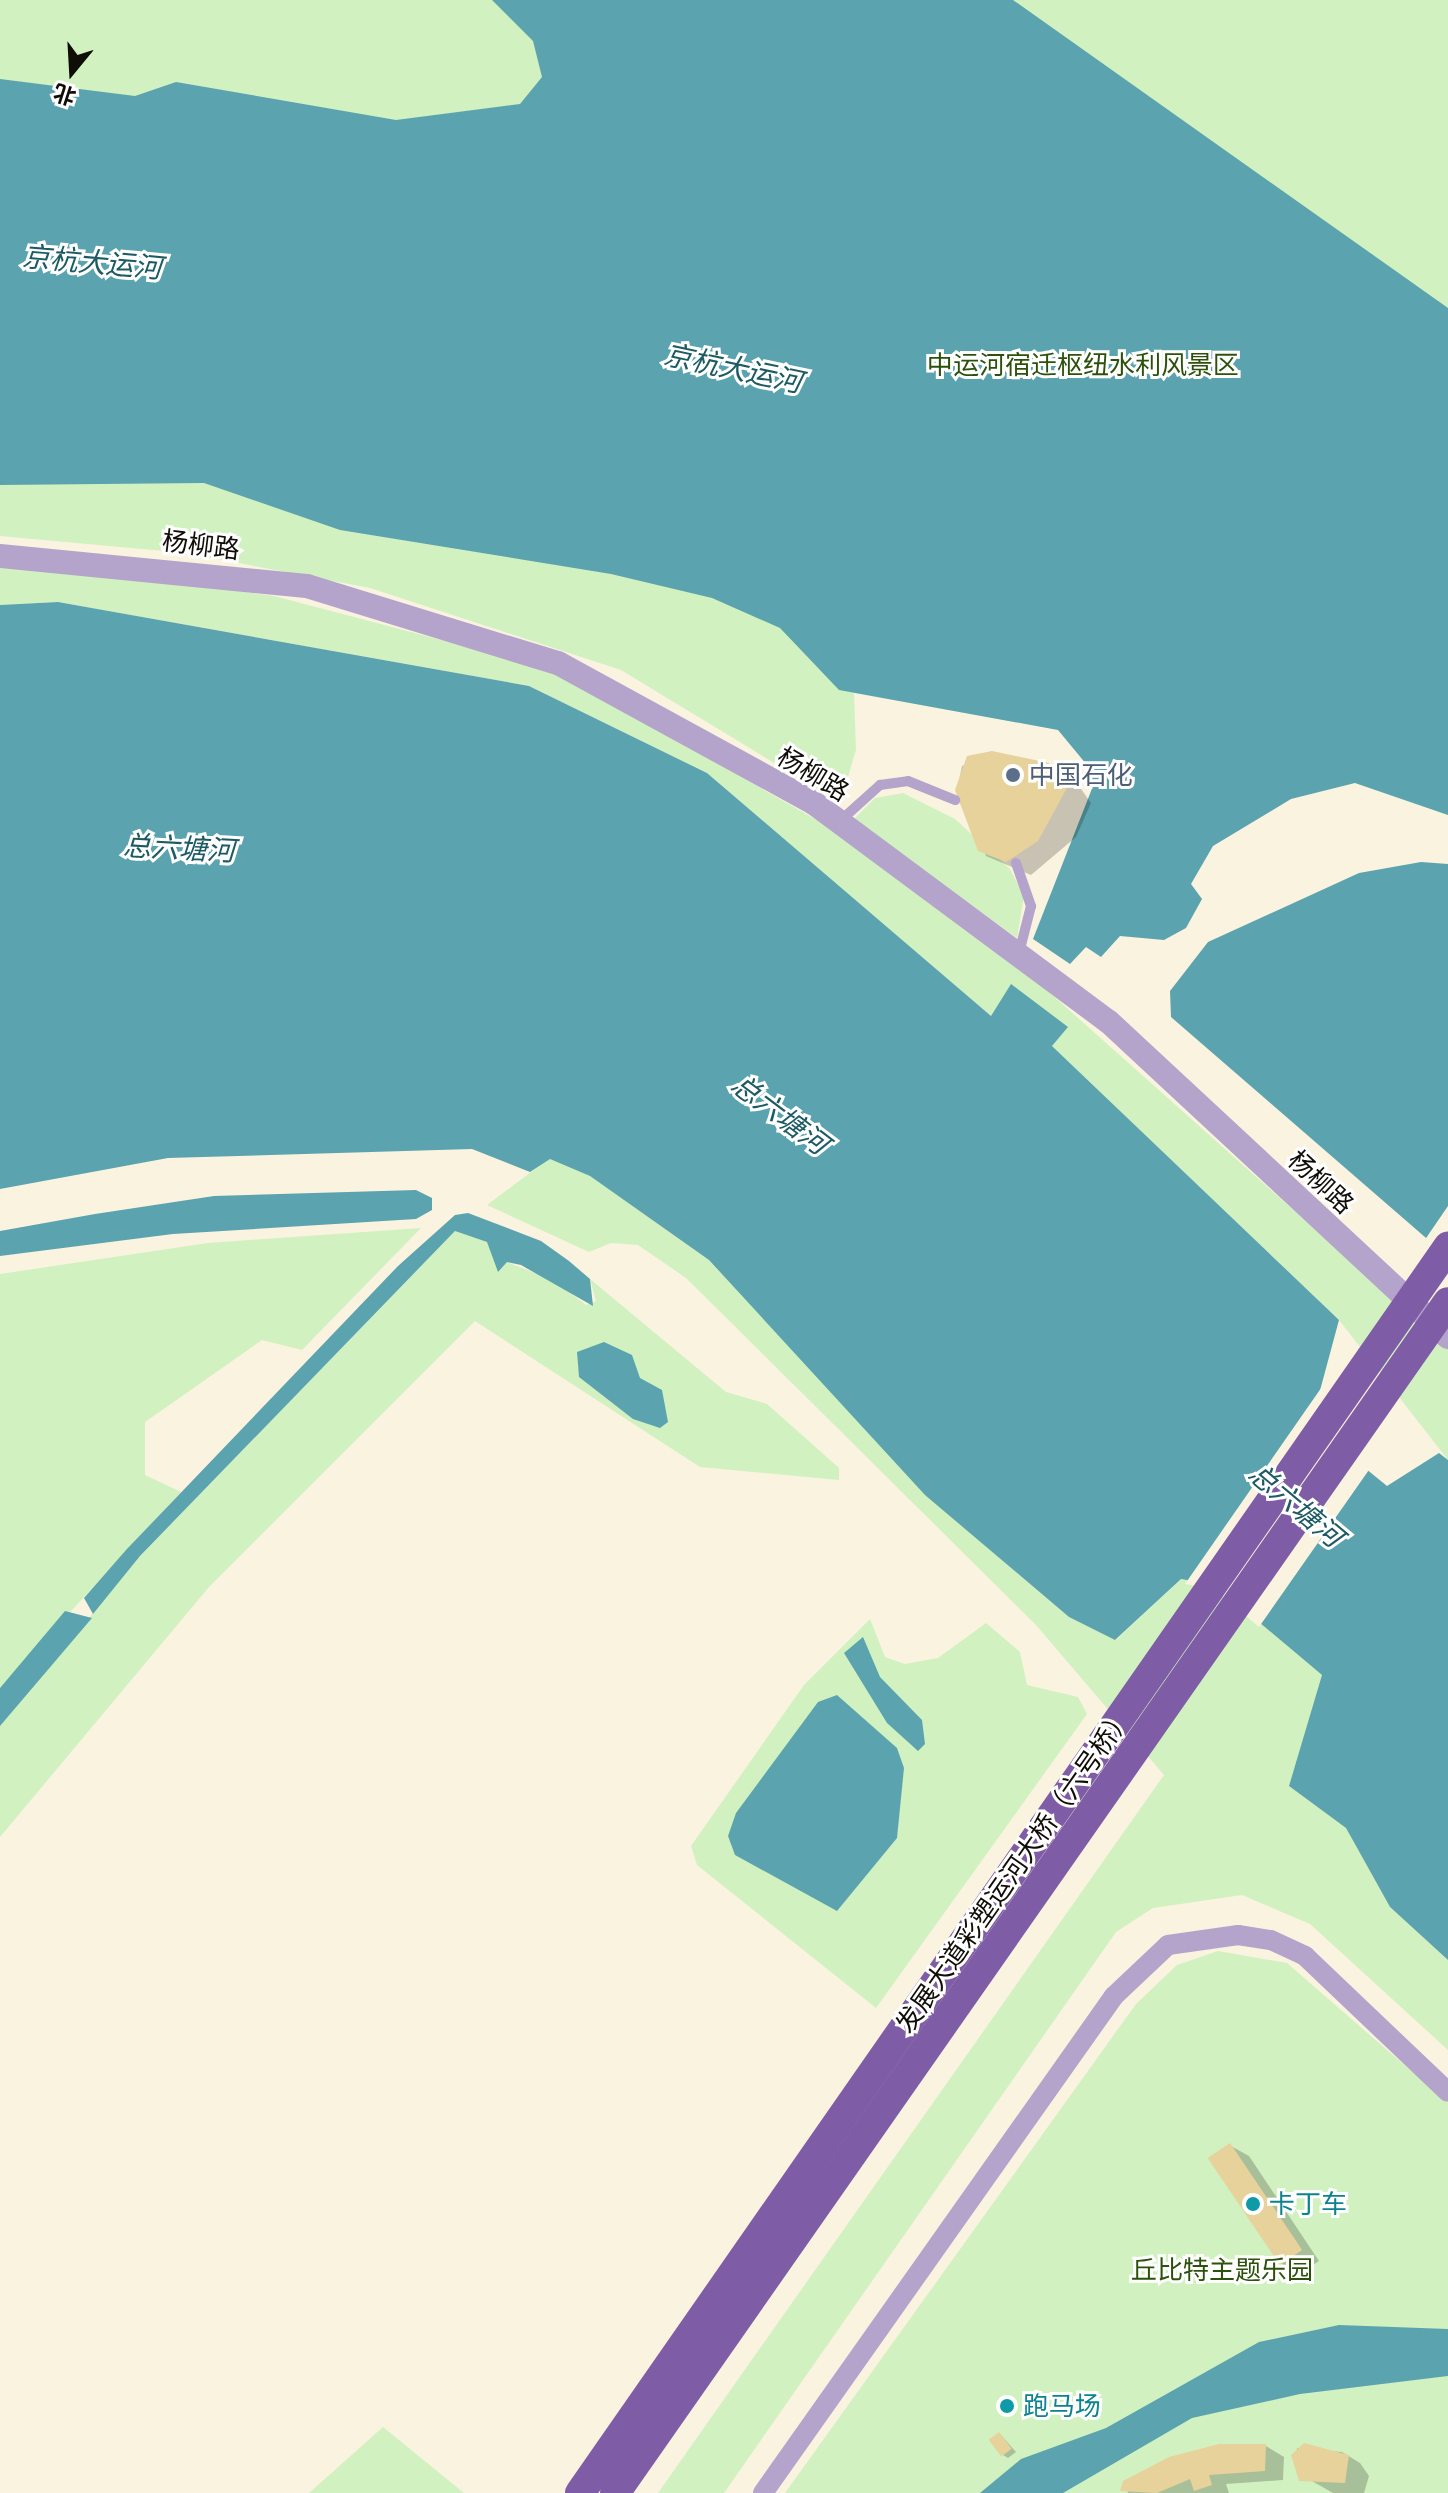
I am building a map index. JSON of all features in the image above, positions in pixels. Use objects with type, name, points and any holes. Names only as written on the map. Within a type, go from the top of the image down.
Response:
[{"type":"main road","name":"发展大道彩塑运河大桥（六号桥）","points":[[580,2493],[1448,1247]]},
{"type":"main road","name":"发展大道彩塑运河大桥（六号桥）","points":[[615,2493],[1448,1302]]},
{"type":"street","name":"杨柳路","points":[[0,556],[307,586],[558,663],[839,822],[1109,1022],[1448,1337]]},
{"type":"street","points":[[763,2493],[1114,1996],[1168,1945],[1238,1935],[1305,1956],[1448,2092]]},
{"type":"lane","points":[[839,822],[880,785],[908,781],[955,800]]},
{"type":"lane","points":[[1016,863],[1031,906],[1018,955]]},
{"type":"green space","name":"中运河宿迁枢纽水利风景区","points":[[0,0],[1448,0],[1448,815],[1355,783],[854,693],[856,750],[840,803],[621,670],[370,588],[186,553],[0,536]]},
{"type":"green space","points":[[0,568],[77,569],[274,596],[548,668],[824,824],[1022,968],[1448,1348],[1448,1460],[1339,1320],[1052,1046],[1067,1027],[991,1016],[707,773],[529,686],[58,602],[0,605]]},
{"type":"green space","points":[[903,793],[955,819],[1010,869],[1024,896],[1017,938],[853,820],[875,798]]},
{"type":"green space","points":[[550,1158],[590,1176],[709,1260],[925,1494],[1069,1617],[1116,1640],[1181,1579],[1215,1585],[1323,1676],[1289,1786],[1346,1828],[1390,1907],[1448,1960],[1448,2050],[1310,1924],[1242,1895],[1153,1908],[1116,1932],[724,2493],[658,2493],[1164,1775],[1036,1625],[686,1278],[638,1245],[611,1243],[589,1252],[487,1205]]},
{"type":"green space","points":[[421,1228],[302,1350],[262,1340],[145,1422],[145,1475],[181,1492],[0,1688],[0,1274],[208,1243]]},
{"type":"green space","points":[[455,1231],[487,1242],[507,1262],[555,1281],[586,1305],[596,1301],[590,1279],[726,1392],[767,1404],[839,1468],[839,1480],[700,1467],[475,1321],[209,1587],[0,1837],[0,1726],[140,1556]]},
{"type":"green space","points":[[870,1619],[885,1657],[905,1664],[938,1658],[986,1623],[1020,1652],[1027,1685],[1078,1697],[1087,1714],[876,2008],[697,1865],[691,1846],[804,1685]]},
{"type":"green space","name":"丘比特主题乐园","points":[[1218,1951],[1287,1963],[1448,2103],[1448,2493],[785,2493],[1136,2004],[1177,1965]]},
{"type":"green space","points":[[383,2427],[464,2493],[309,2493]]},
{"type":"water","name":"中运河宿迁枢纽水利风景区","points":[[492,0],[1013,0],[1448,308],[1448,815],[1355,783],[1291,799],[1213,846],[1191,884],[1202,899],[1186,928],[1164,940],[1120,936],[1101,957],[1086,947],[1070,964],[1033,939],[1093,786],[1087,765],[1058,730],[839,690],[780,628],[712,598],[611,574],[340,530],[204,483],[0,485],[0,79],[135,96],[176,82],[396,120],[520,104],[542,77],[533,41]]},
{"type":"water","name":"总六塘河","points":[[58,602],[529,686],[707,773],[991,1016],[1011,984],[1068,1027],[1052,1046],[1339,1320],[1311,1424],[1387,1486],[1439,1453],[1448,1460],[1448,1960],[1390,1907],[1346,1828],[1289,1786],[1322,1675],[1215,1585],[1181,1579],[1115,1640],[1069,1617],[925,1495],[709,1260],[590,1176],[550,1159],[530,1172],[472,1149],[168,1158],[0,1189],[0,605]]},
{"type":"water","points":[[1421,862],[1448,864],[1448,1257],[1171,1017],[1170,991],[1208,942],[1359,873]]},
{"type":"water","points":[[416,1190],[432,1198],[432,1210],[416,1219],[173,1234],[0,1256],[0,1231],[95,1214],[214,1196]]},
{"type":"water","points":[[468,1213],[541,1241],[569,1261],[590,1279],[593,1306],[521,1265],[507,1262],[498,1272],[487,1242],[455,1231],[140,1556],[93,1614],[84,1598],[126,1550],[398,1266],[455,1215]]},
{"type":"water","points":[[604,1342],[632,1355],[640,1378],[662,1390],[668,1422],[660,1428],[633,1419],[579,1377],[577,1352]]},
{"type":"water","points":[[65,1611],[92,1618],[0,1726],[0,1688]]},
{"type":"water","points":[[863,1637],[880,1677],[922,1720],[925,1744],[918,1751],[887,1723],[844,1653]]},
{"type":"water","points":[[837,1695],[897,1748],[904,1768],[897,1838],[837,1911],[735,1855],[728,1836],[736,1813],[818,1702]]},
{"type":"water","points":[[1339,2325],[1448,2329],[1448,2376],[1300,2394],[1192,2418],[1063,2493],[980,2493],[1021,2459],[1106,2428],[1259,2342]]},
{"type":"pier","points":[[1448,1206],[1448,1261],[1422,1244]]},
{"type":"pier","points":[[1326,1381],[1315,1422],[1371,1467],[1259,1627],[1214,1589],[1185,1584]]},
{"type":"building","points":[[992,751],[1049,763],[1067,788],[1038,841],[1006,862],[978,851],[955,790],[967,756]]},
{"type":"building","points":[[1230,2143],[1302,2250],[1280,2265],[1208,2158]]},
{"type":"building","points":[[999,2432],[1012,2449],[1001,2457],[989,2440]]},
{"type":"building","points":[[1304,2443],[1349,2455],[1345,2483],[1299,2481],[1291,2455]]},
{"type":"building","points":[[1219,2444],[1266,2444],[1265,2471],[1209,2475],[1212,2485],[1194,2491],[1190,2479],[1157,2493],[1120,2491],[1123,2481],[1169,2457]]},
{"type":"place","name":"中国石化","points":[[1013,775]]},
{"type":"place","name":"卡丁车","points":[[1253,2204]]},
{"type":"place","name":"跑马场","points":[[1007,2406]]},
{"type":"water label","name":"京杭大运河","points":[[92,262]]},
{"type":"water label","name":"京杭大运河","points":[[733,368]]}]
